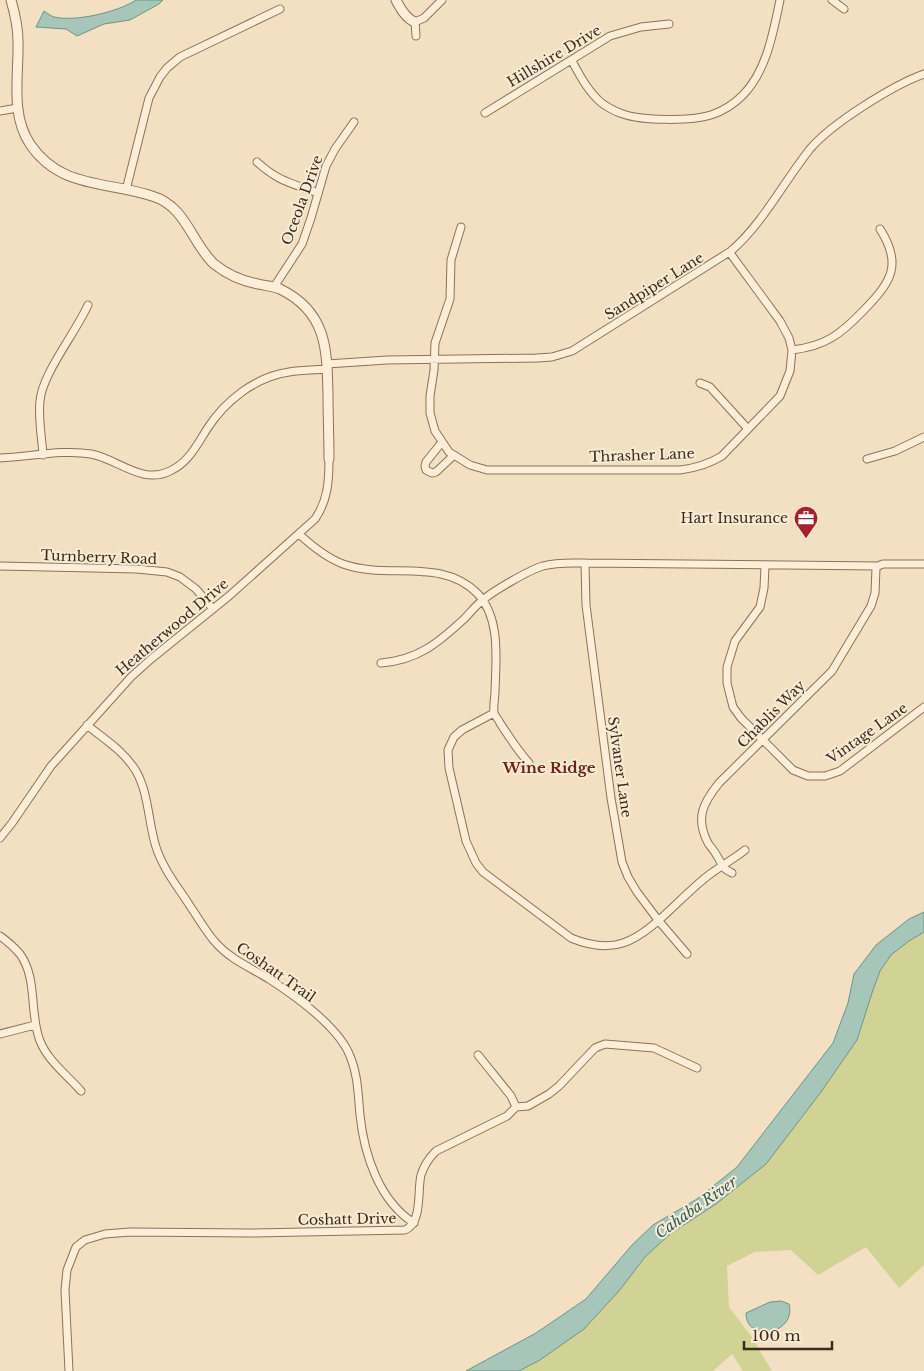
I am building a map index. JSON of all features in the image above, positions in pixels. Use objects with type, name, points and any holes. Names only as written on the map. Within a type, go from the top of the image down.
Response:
[{"type":"street","points":[[11,0],[16,20],[18,41],[18,108],[20,120],[30,144],[50,165],[69,176],[85,182],[152,195],[169,204],[186,222],[208,258],[231,276],[274,287],[302,302],[315,318],[324,341],[327,367],[329,460]]},
{"type":"street","points":[[396,0],[405,15],[416,22],[424,18],[442,0]]},
{"type":"street","points":[[572,61],[586,86],[596,98],[608,107],[623,114],[653,118],[700,118],[736,102],[752,83],[768,50],[780,0]]},
{"type":"street","points":[[832,0],[844,9]]},
{"type":"street","points":[[126,190],[149,98],[167,68],[190,52],[280,9]]},
{"type":"street","points":[[416,22],[416,36]]},
{"type":"street","name":"Hillshire Drive","points":[[485,113],[610,36],[641,27],[669,24]]},
{"type":"street","name":"Sandpiper Lane","points":[[0,458],[89,454],[139,473],[151,475],[165,473],[185,461],[217,415],[241,392],[280,374],[357,362],[537,358],[552,357],[572,351],[730,253],[752,231],[805,157],[823,136],[881,96],[924,74]]},
{"type":"street","points":[[0,112],[18,108]]},
{"type":"street","name":"Oceola Drive","points":[[274,287],[302,244],[330,158],[354,122]]},
{"type":"street","points":[[257,162],[280,180],[318,194]]},
{"type":"street","name":"Thrasher Lane","points":[[461,227],[452,260],[450,300],[437,335],[430,396],[430,413],[435,431],[453,456],[474,467],[497,471],[663,470],[692,468],[707,464],[722,456],[784,389],[790,371],[792,350],[789,338],[780,321],[730,253]]},
{"type":"street","points":[[792,350],[821,344],[838,334],[882,291],[890,277],[892,254],[887,240],[880,229]]},
{"type":"street","points":[[43,455],[40,402],[43,386],[88,305]]},
{"type":"street","points":[[700,383],[710,387],[748,429]]},
{"type":"street","points":[[867,459],[895,451],[924,437]]},
{"type":"street","points":[[442,442],[425,464],[426,470],[432,473],[436,472],[453,456]]},
{"type":"street","name":"Heatherwood Drive","points":[[0,838],[50,766],[131,677],[150,659],[213,609],[315,519],[322,508],[327,491],[329,460]]},
{"type":"street","points":[[299,534],[324,553],[344,564],[367,570],[440,572],[467,584],[483,600],[495,629],[494,713],[518,751],[529,763]]},
{"type":"street","points":[[381,663],[407,659],[433,646],[483,600],[542,566],[562,563],[765,566],[924,564]]},
{"type":"street","name":"Sylvaner Lane","points":[[585,563],[586,605],[612,806],[622,862],[637,892],[687,954]]},
{"type":"street","name":"Turnberry Road","points":[[0,566],[137,569],[166,572],[180,577],[196,589],[213,609]]},
{"type":"street","name":"Vintage Lane","points":[[765,566],[764,588],[760,607],[735,641],[727,667],[727,683],[733,707],[740,718],[793,770],[808,776],[825,776],[840,771],[924,707]]},
{"type":"street","name":"Chablis Way","points":[[732,873],[722,867],[718,856],[704,835],[702,813],[706,798],[832,671],[871,606],[875,593],[876,568],[878,566]]},
{"type":"street","points":[[494,713],[462,730],[454,737],[448,750],[450,768],[466,841],[476,863],[483,872],[571,938],[587,945],[621,944],[642,933],[713,872],[745,850]]},
{"type":"street","name":"Coshatt Trail","points":[[87,725],[113,743],[134,769],[140,780],[148,807],[153,836],[160,857],[175,884],[216,943],[234,959],[268,978],[294,997],[329,1026],[345,1045],[356,1070],[361,1126],[367,1152],[375,1174],[395,1208],[414,1223]]},
{"type":"street","points":[[0,936],[13,946],[26,965],[39,1040],[47,1054],[81,1091]]},
{"type":"street","points":[[0,1034],[35,1025]]},
{"type":"street","name":"Coshatt Drive","points":[[69,1371],[65,1290],[67,1270],[76,1247],[85,1240],[105,1234],[130,1232],[400,1231],[408,1229],[414,1223],[422,1173],[427,1160],[436,1151],[506,1116],[516,1107],[528,1106],[549,1094],[595,1048],[605,1044],[654,1048],[696,1068]]},
{"type":"street","points":[[478,1055],[511,1096],[516,1107]]},
{"type":"green space","points":[[924,932],[924,1265],[899,1288],[866,1247],[818,1275],[791,1250],[755,1252],[727,1266],[729,1307],[751,1336],[772,1371],[743,1371],[732,1354],[713,1371],[519,1371],[540,1360],[619,1291],[645,1257],[670,1234],[716,1204],[857,1040],[880,971],[891,955]]},
{"type":"water","points":[[136,0],[163,0],[130,20],[104,24],[77,36],[66,29],[36,27],[44,11],[54,17],[85,17],[108,12]]},
{"type":"water","name":"Cahaba River","points":[[924,912],[924,932],[891,955],[880,971],[857,1040],[821,1092],[766,1164],[716,1204],[670,1234],[645,1257],[619,1291],[584,1329],[540,1360],[519,1371],[466,1371],[536,1333],[586,1299],[632,1245],[653,1225],[697,1199],[737,1167],[833,1043],[848,1003],[854,974],[876,945],[909,919]]},
{"type":"water","points":[[781,1301],[789,1304],[789,1314],[786,1322],[779,1328],[762,1332],[754,1329],[748,1323],[746,1313],[770,1302]]},
{"type":"place","name":"Hart Insurance","points":[[806,539]]},
{"type":"district","name":"Wine Ridge","points":[[549,767]]}]
